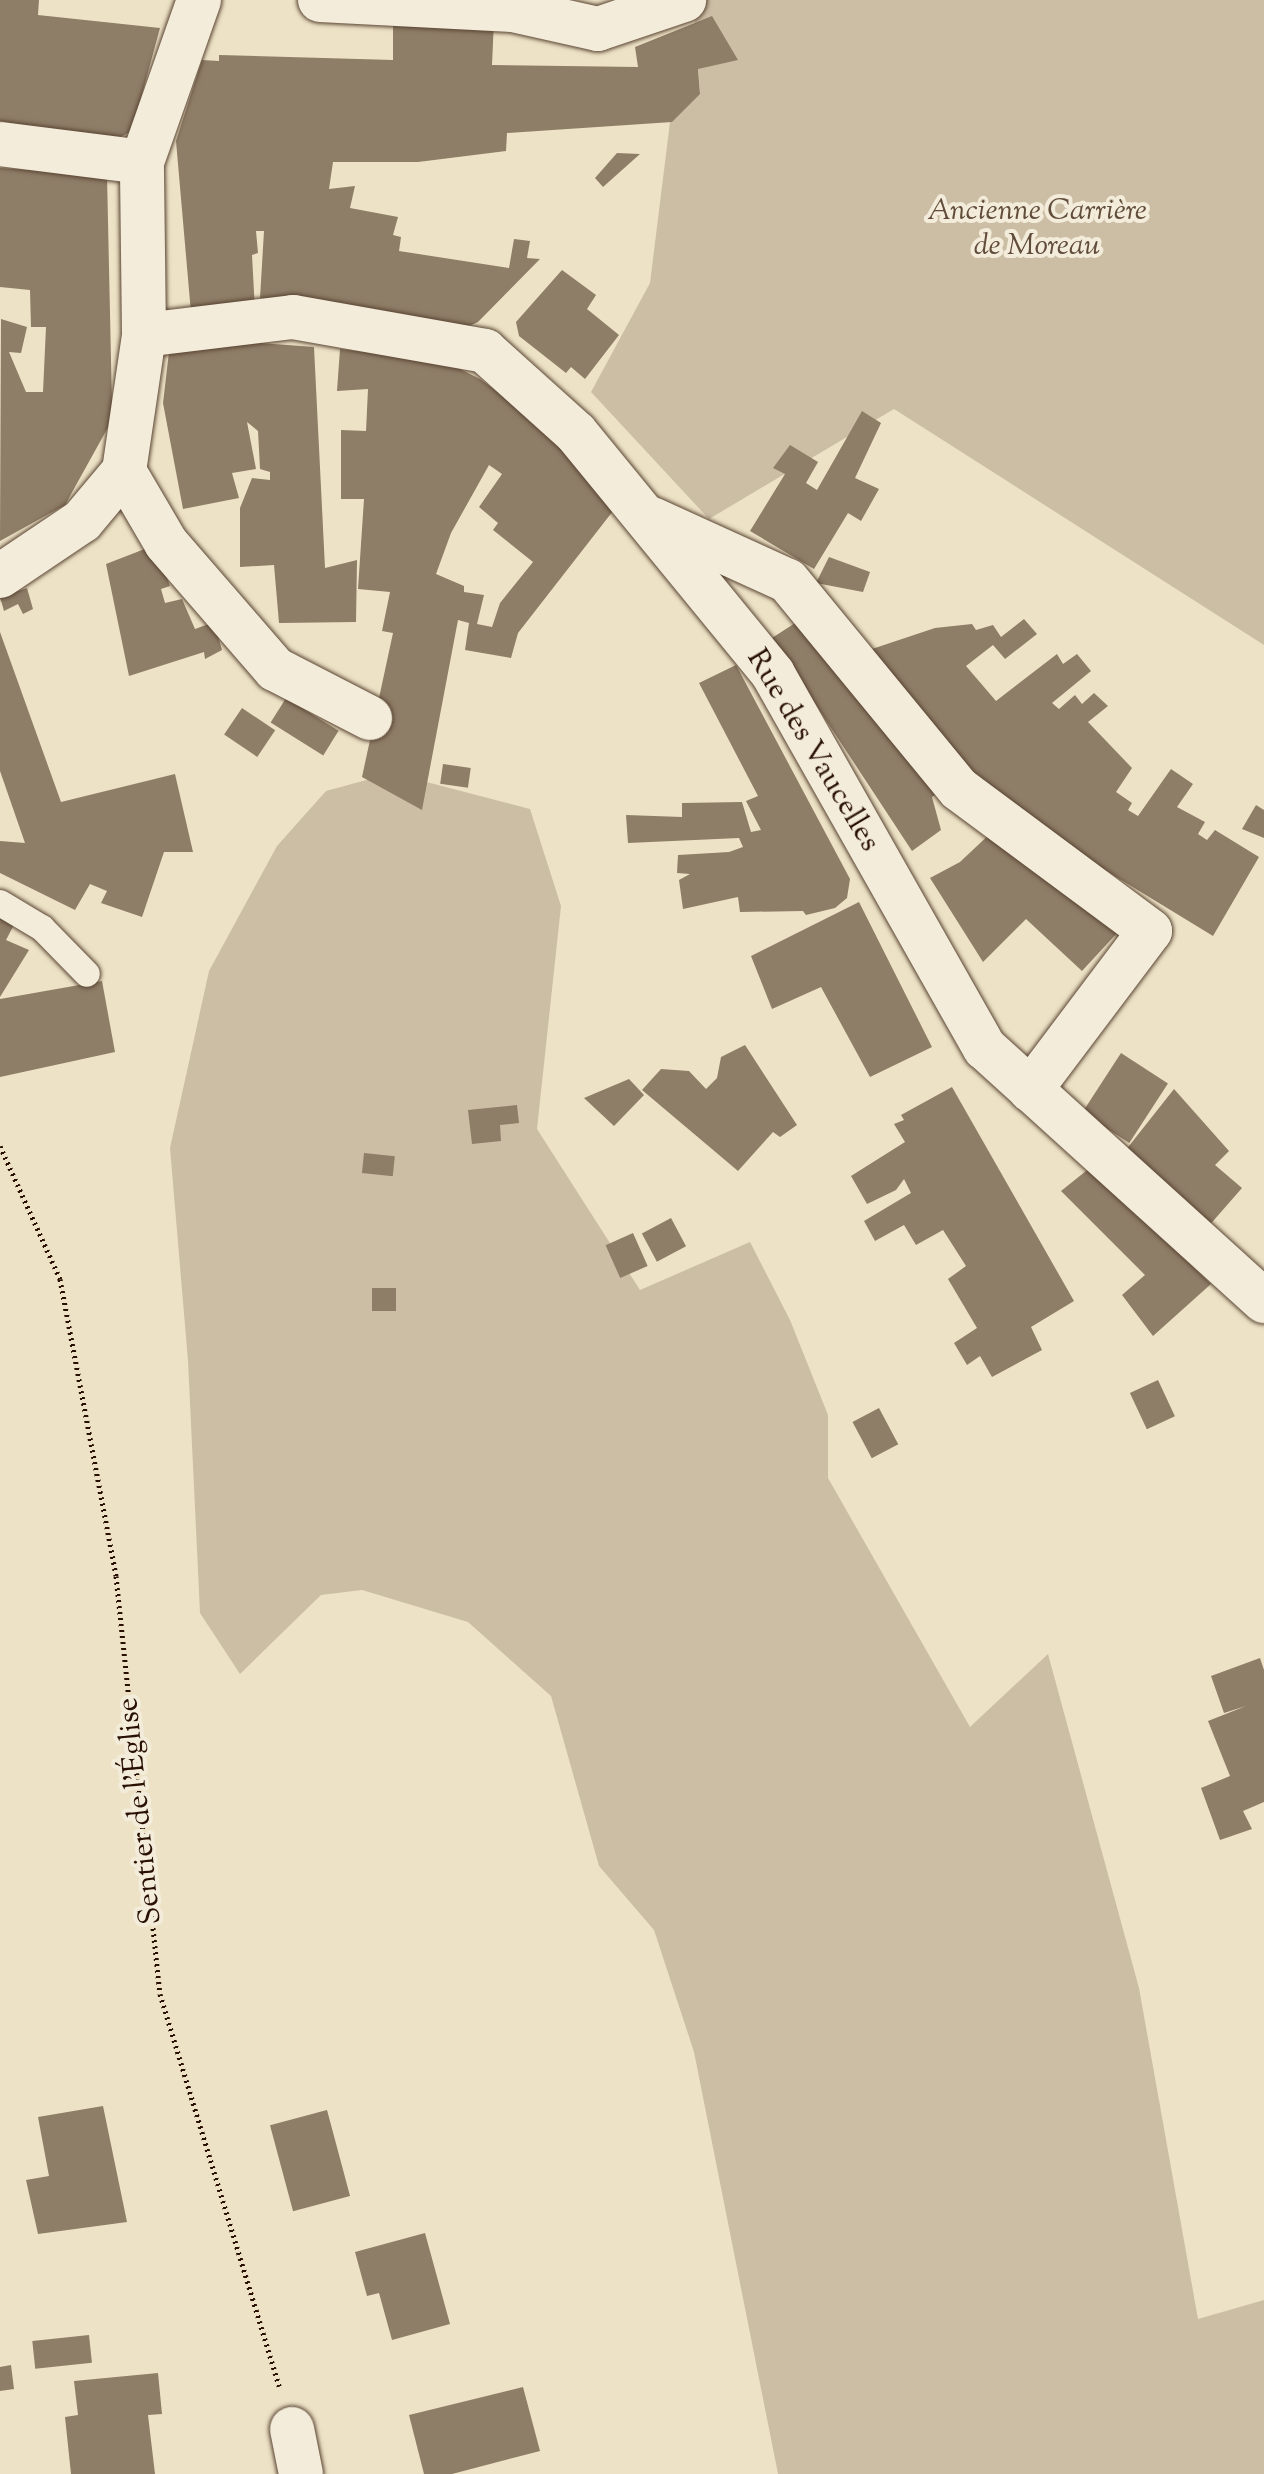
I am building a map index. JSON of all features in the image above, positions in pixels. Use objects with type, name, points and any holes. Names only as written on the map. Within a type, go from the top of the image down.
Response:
[{"type":"street","points":[[0,576],[82,521],[124,471],[144,335],[142,162],[199,0]]},
{"type":"street","points":[[320,0],[513,10],[598,29],[684,0]]},
{"type":"street","points":[[0,144],[142,162]]},
{"type":"street","name":"Rue des Vaucelles","points":[[144,335],[293,317],[485,351],[576,433],[773,674],[985,1048],[1264,1301]]},
{"type":"street","points":[[124,471],[166,543],[275,669],[370,718]]},
{"type":"street","points":[[642,514],[788,581],[959,789],[1150,931],[1030,1090]]},
{"type":"street","points":[[292,2429],[301,2474]]},
{"type":"lane","points":[[0,903],[42,928],[87,974]]},
{"type":"path","name":"Sentier de l'Église","points":[[0,1146],[60,1279],[69,1326],[116,1576],[160,1994],[292,2429]]},
{"type":"green space","name":"Ancienne Carrière de Moreau","points":[[693,0],[1264,0],[1264,645],[894,409],[709,519],[591,392],[650,283],[670,122],[700,92]]},
{"type":"green space","points":[[392,773],[530,809],[561,906],[537,1129],[640,1290],[750,1242],[790,1320],[828,1415],[828,1478],[970,1727],[1048,1654],[1139,1988],[1198,2319],[1264,2300],[1264,2474],[778,2474],[694,2052],[654,1930],[599,1866],[551,1696],[468,1622],[362,1590],[321,1595],[240,1674],[200,1613],[188,1361],[170,1148],[209,971],[277,846],[326,791]]},
{"type":"building","points":[[0,0],[39,0],[38,15],[160,28],[132,131],[111,142],[0,121]]},
{"type":"building","points":[[712,16],[738,60],[698,69],[700,94],[672,122],[507,133],[506,151],[418,162],[333,162],[329,189],[355,186],[350,208],[398,217],[393,235],[401,237],[399,251],[509,268],[514,239],[530,241],[527,258],[540,259],[478,322],[463,329],[328,313],[260,298],[264,231],[256,231],[258,253],[252,255],[255,311],[191,313],[176,141],[202,60],[219,61],[219,55],[393,60],[393,19],[494,20],[492,65],[638,67],[635,47]]},
{"type":"building","points":[[617,153],[640,154],[603,187],[595,178]]},
{"type":"building","points":[[0,168],[107,175],[112,405],[111,422],[65,505],[0,541],[1,319],[27,327],[21,353],[9,352],[26,392],[43,392],[46,327],[31,327],[30,290],[0,287]]},
{"type":"building","points":[[562,270],[596,295],[587,309],[619,335],[585,379],[571,367],[566,373],[519,336],[516,322]]},
{"type":"building","points":[[247,342],[314,347],[325,568],[357,560],[356,622],[279,623],[274,565],[240,567],[240,508],[252,478],[270,480],[270,472],[260,469],[258,431],[247,422],[256,469],[232,473],[239,498],[183,509],[163,403],[169,352]]},
{"type":"building","points":[[340,349],[446,362],[480,379],[540,423],[613,511],[518,633],[511,658],[465,650],[469,623],[458,620],[422,810],[362,777],[393,633],[382,631],[390,592],[358,589],[364,499],[341,499],[341,430],[366,431],[368,389],[337,391]],"holes":[[[489,465],[502,474],[479,507],[498,523],[493,530],[533,562],[500,603],[492,627],[477,624],[484,595],[464,592],[464,586],[436,574],[451,533]]]},
{"type":"building","points":[[862,411],[881,423],[855,478],[879,489],[861,521],[848,513],[814,569],[750,531],[785,474],[773,468],[790,445],[818,462],[806,483],[817,490]]},
{"type":"building","points":[[155,545],[170,586],[161,589],[165,603],[182,599],[195,629],[214,622],[222,650],[205,659],[204,652],[129,676],[106,564]]},
{"type":"building","points":[[829,557],[870,572],[863,592],[816,583]]},
{"type":"building","points":[[27,588],[33,609],[23,614],[18,604],[4,611],[0,597]]},
{"type":"building","points":[[806,616],[938,793],[932,797],[941,830],[912,851],[772,638]]},
{"type":"building","points":[[1024,619],[1037,634],[1005,659],[993,645],[966,666],[996,701],[1057,654],[1063,664],[1077,654],[1091,671],[1052,703],[1059,709],[1075,695],[1082,704],[1094,693],[1108,706],[1088,722],[1132,768],[1116,792],[1132,803],[1128,810],[1138,816],[1171,769],[1193,784],[1177,807],[1205,822],[1198,834],[1207,840],[1215,830],[1259,857],[1213,936],[1100,867],[962,769],[869,650],[935,628],[972,624],[976,630],[993,625],[1001,637]]},
{"type":"building","points":[[0,632],[61,802],[175,774],[193,852],[164,852],[142,917],[101,903],[107,891],[90,884],[75,910],[0,873],[0,841],[25,843],[0,771]]},
{"type":"building","points":[[736,665],[850,879],[847,898],[835,908],[806,915],[803,911],[740,912],[738,897],[683,909],[679,880],[690,874],[677,873],[678,855],[729,852],[743,847],[739,838],[628,843],[626,815],[682,817],[682,803],[742,802],[751,832],[761,830],[746,801],[758,796],[699,683]]},
{"type":"building","points":[[286,698],[339,731],[323,755],[271,723]]},
{"type":"building","points":[[242,708],[275,730],[257,757],[224,735]]},
{"type":"building","points":[[443,764],[471,768],[468,788],[440,784]]},
{"type":"building","points":[[1256,805],[1264,810],[1264,838],[1242,829]]},
{"type":"building","points":[[994,830],[1118,932],[1082,971],[1026,919],[983,962],[930,878],[960,862]]},
{"type":"building","points":[[859,902],[932,1047],[870,1077],[821,987],[772,1009],[751,956]]},
{"type":"building","points":[[0,912],[16,921],[6,940],[29,950],[0,997]]},
{"type":"building","points":[[102,981],[115,1052],[0,1077],[0,999]]},
{"type":"building","points":[[745,1045],[797,1125],[780,1137],[773,1132],[738,1171],[642,1090],[661,1069],[689,1071],[706,1089],[717,1078],[721,1057]]},
{"type":"building","points":[[1121,1053],[1168,1083],[1129,1143],[1082,1113]]},
{"type":"building","points":[[629,1079],[644,1095],[614,1126],[584,1098]]},
{"type":"building","points":[[952,1087],[1074,1301],[1031,1327],[1042,1350],[992,1377],[980,1356],[967,1365],[954,1343],[977,1328],[948,1279],[966,1266],[943,1230],[916,1245],[904,1225],[875,1241],[864,1221],[911,1193],[904,1179],[896,1190],[867,1204],[851,1176],[905,1142],[894,1124],[904,1120],[901,1115]]},
{"type":"building","points":[[1174,1089],[1229,1151],[1215,1165],[1242,1188],[1207,1228],[1125,1151]]},
{"type":"building","points":[[517,1105],[519,1123],[500,1125],[501,1141],[472,1144],[468,1110]]},
{"type":"building","points":[[364,1153],[395,1156],[393,1176],[362,1173]]},
{"type":"building","points":[[1091,1167],[1211,1284],[1153,1336],[1122,1295],[1145,1275],[1061,1191]]},
{"type":"building","points":[[671,1218],[686,1246],[657,1262],[642,1233]]},
{"type":"building","points":[[633,1233],[648,1266],[620,1278],[606,1245]]},
{"type":"building","points":[[372,1288],[396,1288],[396,1311],[372,1311]]},
{"type":"building","points":[[1158,1380],[1175,1416],[1147,1429],[1130,1393]]},
{"type":"building","points":[[879,1408],[898,1444],[872,1458],[853,1422]]},
{"type":"building","points":[[1260,1658],[1264,1670],[1264,1802],[1243,1811],[1252,1829],[1220,1840],[1201,1788],[1230,1776],[1208,1721],[1246,1706],[1224,1713],[1211,1676]]},
{"type":"building","points":[[103,2106],[127,2222],[38,2234],[26,2180],[49,2176],[38,2117]]},
{"type":"building","points":[[327,2110],[350,2196],[293,2211],[270,2125]]},
{"type":"building","points":[[425,2233],[450,2324],[392,2340],[379,2293],[367,2296],[355,2252]]},
{"type":"building","points":[[89,2335],[92,2363],[35,2369],[32,2341]]},
{"type":"building","points":[[11,2365],[14,2389],[0,2391],[0,2367]]},
{"type":"building","points":[[158,2373],[162,2414],[148,2415],[155,2474],[71,2474],[65,2417],[78,2415],[74,2381]]},
{"type":"building","points":[[523,2387],[540,2451],[452,2474],[424,2474],[409,2415]]}]
